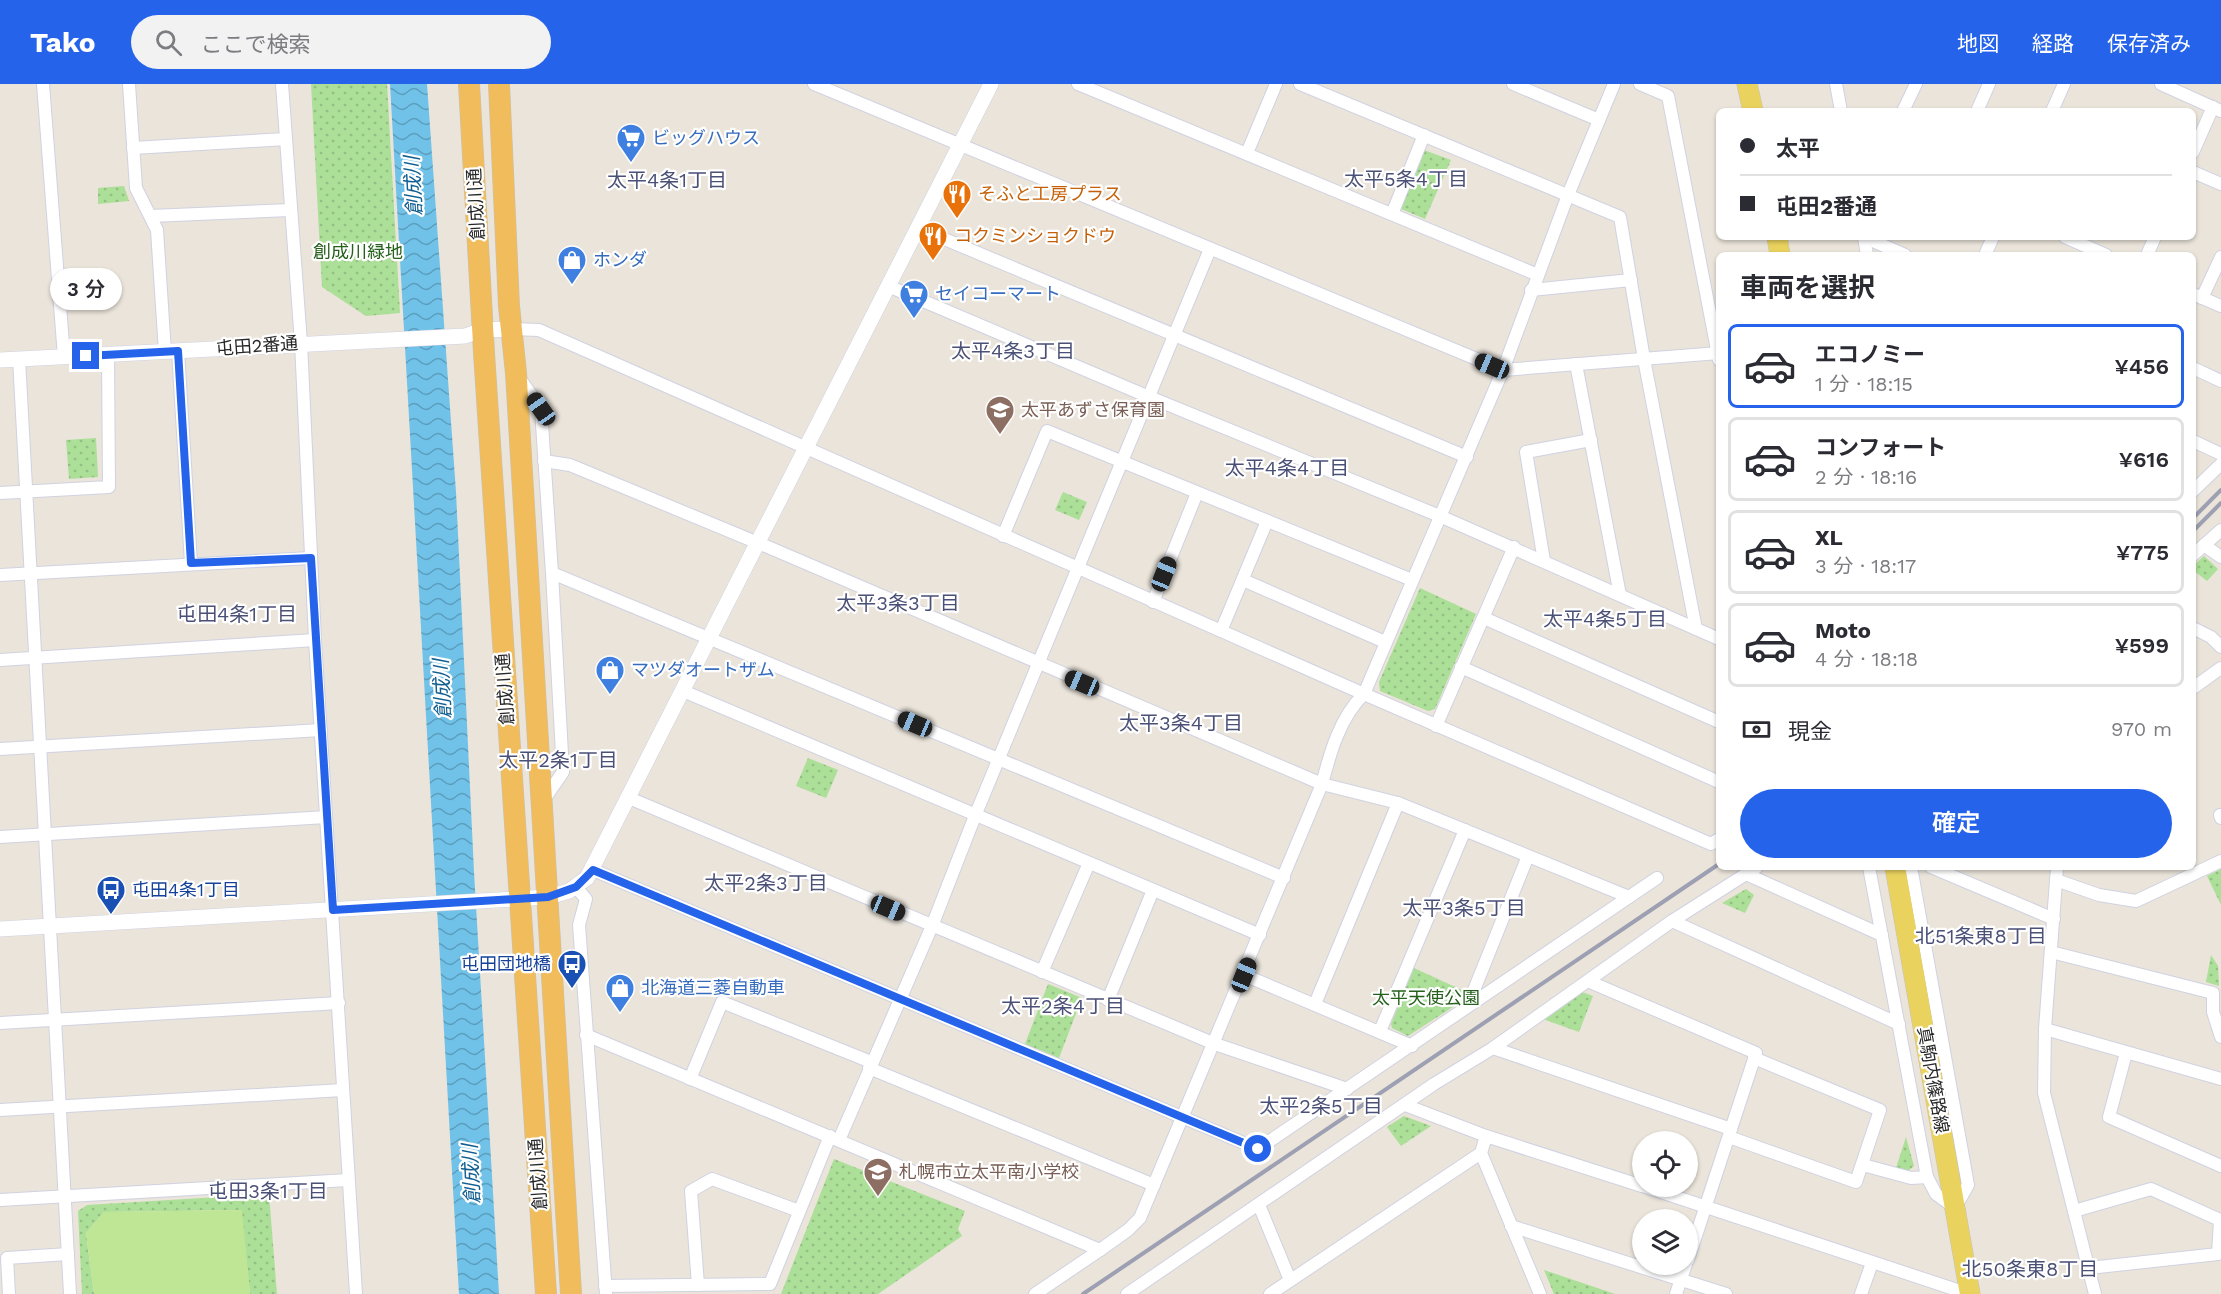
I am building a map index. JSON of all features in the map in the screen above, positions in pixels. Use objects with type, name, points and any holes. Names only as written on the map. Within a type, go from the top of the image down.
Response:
[{"type":"highway","name":"創成川通","points":[[469,84],[519,899],[546,1294]]},
{"type":"highway","name":"創成川通","points":[[499,84],[509,306],[516,373],[571,1294]]},
{"type":"main road","points":[[1747,84],[1752,108]]},
{"type":"main road","name":"真駒内篠路線","points":[[1896,870],[1969,1294]]},
{"type":"street","points":[[43,84],[64,357]]},
{"type":"street","points":[[129,84],[136,188],[157,230],[172,352],[191,563]]},
{"type":"street","points":[[282,84],[301,342],[315,640],[356,1294]]},
{"type":"street","points":[[814,84],[1503,370],[1716,355]]},
{"type":"street","points":[[0,929],[548,897],[576,887],[593,870],[991,84]]},
{"type":"street","points":[[1078,84],[1538,275]]},
{"type":"street","points":[[1247,153],[1275,84]]},
{"type":"street","points":[[1300,84],[1620,218],[1644,359],[1696,629]]},
{"type":"street","points":[[1513,84],[1599,120]]},
{"type":"street","points":[[1035,1294],[1128,1230],[1140,1218],[1284,878],[1322,784],[1328,759],[1350,708],[1364,694],[1412,580],[1442,517],[1503,370],[1531,290],[1614,84]]},
{"type":"street","points":[[1640,84],[1668,96],[1716,345]]},
{"type":"street","points":[[1836,84],[1840,108]]},
{"type":"street","points":[[1904,108],[1916,84]]},
{"type":"street","points":[[1978,108],[1989,84]]},
{"type":"street","points":[[2054,108],[2064,84]]},
{"type":"street","points":[[2161,84],[2217,109],[2196,147]]},
{"type":"street","points":[[1392,214],[1424,135]]},
{"type":"street","points":[[133,148],[286,139]]},
{"type":"street","points":[[2196,173],[2221,184]]},
{"type":"street","points":[[151,216],[290,210]]},
{"type":"street","points":[[918,228],[1467,457]]},
{"type":"street","points":[[1871,240],[1898,252]]},
{"type":"street","points":[[2074,240],[2100,252]]},
{"type":"street","points":[[576,887],[586,899],[579,925],[606,1290],[770,1284],[799,1211],[902,998],[1210,249]]},
{"type":"street","points":[[2221,257],[2198,296],[2221,306]]},
{"type":"street","points":[[1531,290],[1631,280]]},
{"type":"street","points":[[888,286],[1149,397],[1514,547],[1716,638]]},
{"type":"street","points":[[512,329],[539,330],[1436,726],[1711,844],[1716,841]]},
{"type":"street","name":"屯田2番通","points":[[0,360],[172,352],[301,342],[454,336],[483,330],[512,329]]},
{"type":"street","points":[[0,493],[109,487],[108,355]]},
{"type":"street","points":[[19,359],[70,1294]]},
{"type":"street","points":[[1576,364],[1620,595]]},
{"type":"street","points":[[2196,369],[2221,381]]},
{"type":"street","points":[[516,373],[541,409],[552,573],[563,772],[542,803]]},
{"type":"street","points":[[1003,536],[1047,431],[1412,580]]},
{"type":"street","points":[[1544,561],[1526,452],[1591,440]]},
{"type":"street","points":[[2196,442],[2221,454]]},
{"type":"street","points":[[544,461],[570,465],[758,543],[1322,784],[1398,802],[1629,897]]},
{"type":"street","points":[[2196,488],[2221,464]]},
{"type":"street","points":[[1153,602],[1197,493]]},
{"type":"street","points":[[1221,631],[1267,521]]},
{"type":"street","points":[[2196,552],[2221,530]]},
{"type":"street","points":[[2205,545],[2221,557]]},
{"type":"street","points":[[1436,726],[1514,547]]},
{"type":"street","points":[[0,575],[311,558]]},
{"type":"street","points":[[552,573],[1284,878]]},
{"type":"street","points":[[1243,580],[1385,642]]},
{"type":"street","points":[[1484,618],[1716,721]]},
{"type":"street","points":[[2196,630],[2211,637],[2221,647]]},
{"type":"street","points":[[0,660],[315,640]]},
{"type":"street","points":[[1461,667],[1716,781]]},
{"type":"street","points":[[2196,686],[2221,668]]},
{"type":"street","points":[[683,691],[1260,935]]},
{"type":"street","points":[[0,749],[321,730]]},
{"type":"street","points":[[629,798],[1215,1044],[1347,1089]]},
{"type":"street","points":[[1314,1004],[1398,802]]},
{"type":"street","points":[[0,837],[326,817]]},
{"type":"street","points":[[1380,1031],[1465,830]]},
{"type":"street","points":[[1468,1005],[1528,855]]},
{"type":"street","points":[[2095,1294],[2044,1093],[2045,1029],[2056,873],[2099,896],[2136,901],[2221,861]]},
{"type":"street","points":[[1042,972],[1089,863]]},
{"type":"street","points":[[593,870],[1184,1116],[1258,1149],[1657,878]]},
{"type":"street","points":[[1127,1294],[1590,982],[1672,921],[1752,870]]},
{"type":"street","points":[[1870,870],[1927,1177],[1935,1194],[1955,1208],[1968,1185],[1912,870]]},
{"type":"street","points":[[1938,870],[2054,919]]},
{"type":"street","points":[[1746,874],[1882,935]]},
{"type":"street","points":[[1108,1000],[1153,890]]},
{"type":"street","points":[[1672,921],[1899,1024]]},
{"type":"street","points":[[2051,952],[2213,993],[2213,1012],[2221,1037]]},
{"type":"street","points":[[1244,975],[1412,1046]]},
{"type":"street","points":[[1590,982],[1756,1053],[1698,1231]]},
{"type":"street","points":[[690,1078],[722,1002],[1154,1185]]},
{"type":"street","points":[[0,1023],[339,1003]]},
{"type":"street","points":[[2045,1029],[2221,1079]]},
{"type":"street","points":[[586,1035],[1100,1250]]},
{"type":"street","points":[[1493,1048],[1730,1133],[1856,1182],[1880,1110],[1754,1058]]},
{"type":"street","points":[[2126,1053],[2109,1117],[2221,1166]]},
{"type":"street","points":[[0,1110],[343,1090]]},
{"type":"street","points":[[1405,1105],[1486,1136],[1632,1182]]},
{"type":"street","points":[[1486,1136],[1481,1153],[1540,1294]]},
{"type":"street","points":[[1270,1294],[1481,1153]]},
{"type":"street","points":[[1863,1165],[1911,1178],[1927,1177]]},
{"type":"street","points":[[698,1285],[691,1191],[712,1179],[799,1211]]},
{"type":"street","points":[[0,1200],[348,1180]]},
{"type":"street","points":[[2074,1211],[2151,1189],[2220,1220],[2218,1254],[2089,1268]]},
{"type":"street","points":[[1676,1197],[1969,1294]]},
{"type":"street","points":[[1259,1205],[1290,1280]]},
{"type":"street","points":[[1511,1226],[1726,1294]]},
{"type":"street","points":[[9,1294],[7,1258],[68,1254]]},
{"type":"street","points":[[1861,1294],[1872,1263]]},
{"type":"street","points":[[1676,1294],[1682,1275]]},
{"type":"green space","name":"創成川緑地","points":[[311,84],[387,84],[400,313],[366,316],[322,287]]},
{"type":"green space","points":[[1424,150],[1451,160],[1425,219],[1399,208]]},
{"type":"green space","points":[[124,186],[129,201],[98,204],[98,188]]},
{"type":"green space","points":[[96,438],[98,477],[69,479],[66,440]]},
{"type":"green space","points":[[1063,492],[1087,502],[1079,520],[1055,510]]},
{"type":"green space","points":[[2204,556],[2218,569],[2207,581],[2196,572],[2196,563]]},
{"type":"green space","points":[[1420,588],[1476,614],[1435,709],[1428,711],[1380,691],[1379,682]]},
{"type":"green space","points":[[808,758],[838,770],[826,798],[796,786]]},
{"type":"green space","points":[[2221,869],[2221,905],[2207,876]]},
{"type":"green space","points":[[1746,889],[1754,895],[1745,913],[1722,903]]},
{"type":"green space","points":[[2211,955],[2218,966],[2219,986],[2206,982]]},
{"type":"green space","name":"太平天使公園","points":[[1414,968],[1464,991],[1459,1003],[1408,1036],[1392,1028],[1391,1024]]},
{"type":"green space","points":[[1048,984],[1082,998],[1059,1058],[1025,1044]]},
{"type":"green space","points":[[1582,992],[1593,996],[1579,1032],[1540,1018]]},
{"type":"green space","points":[[1404,1116],[1431,1126],[1401,1146],[1387,1127]]},
{"type":"green space","points":[[1906,1137],[1914,1166],[1908,1171],[1896,1168]]},
{"type":"green space","points":[[834,1159],[965,1211],[958,1229],[962,1236],[878,1294],[781,1294]]},
{"type":"green space","points":[[269,1194],[277,1294],[250,1294],[241,1210],[104,1212],[86,1233],[94,1294],[82,1294],[78,1211],[87,1205]]},
{"type":"green space","points":[[242,1210],[250,1294],[94,1294],[86,1233],[104,1212]]},
{"type":"green space","points":[[1544,1270],[1615,1294],[1554,1294]]},
{"type":"water","name":"創成川","points":[[390,84],[427,84],[456,492],[474,872],[499,1294],[459,1294]]},
{"type":"railway","points":[[2196,515],[2221,490]]},
{"type":"railway","points":[[2196,528],[2221,503]]},
{"type":"railway","points":[[1083,1294],[1716,866]]},
{"type":"place","name":"ビッグハウス","points":[[631,164]]},
{"type":"place","name":"そふと工房プラス","points":[[957,220]]},
{"type":"place","name":"コクミンショクドウ","points":[[933,262]]},
{"type":"place","name":"ホンダ","points":[[572,286]]},
{"type":"place","name":"セイコーマート","points":[[914,320]]},
{"type":"place","name":"太平あずさ保育園","points":[[1000,436]]},
{"type":"place","name":"マツダオートザム","points":[[610,696]]},
{"type":"place","name":"屯田4条1丁目","points":[[111,916]]},
{"type":"place","name":"屯田団地橋","points":[[572,990]]},
{"type":"place","name":"北海道三菱自動車","points":[[620,1014]]},
{"type":"place","name":"札幌市立太平南小学校","points":[[878,1198]]},
{"type":"district","name":"太平5条4丁目","points":[[1406,179]]},
{"type":"district","name":"太平4条1丁目","points":[[667,180]]},
{"type":"district","name":"太平4条3丁目","points":[[1013,351]]},
{"type":"district","name":"太平4条4丁目","points":[[1287,468]]},
{"type":"district","name":"太平3条3丁目","points":[[898,603]]},
{"type":"district","name":"屯田4条1丁目","points":[[237,614]]},
{"type":"district","name":"太平4条5丁目","points":[[1605,619]]},
{"type":"district","name":"太平3条4丁目","points":[[1181,723]]},
{"type":"district","name":"太平2条1丁目","points":[[558,760]]},
{"type":"district","name":"太平2条3丁目","points":[[766,883]]},
{"type":"district","name":"太平3条5丁目","points":[[1464,908]]},
{"type":"district","name":"北51条東8丁目","points":[[1981,936]]},
{"type":"district","name":"太平2条4丁目","points":[[1063,1006]]},
{"type":"district","name":"太平2条5丁目","points":[[1321,1106]]},
{"type":"district","name":"屯田3条1丁目","points":[[268,1191]]},
{"type":"district","name":"北50条東8丁目","points":[[2030,1269]]},
{"type":"route","points":[[86,356],[178,351],[191,563],[311,558],[333,910],[548,897],[576,887],[593,870],[1184,1116],[1258,1149]]}]
